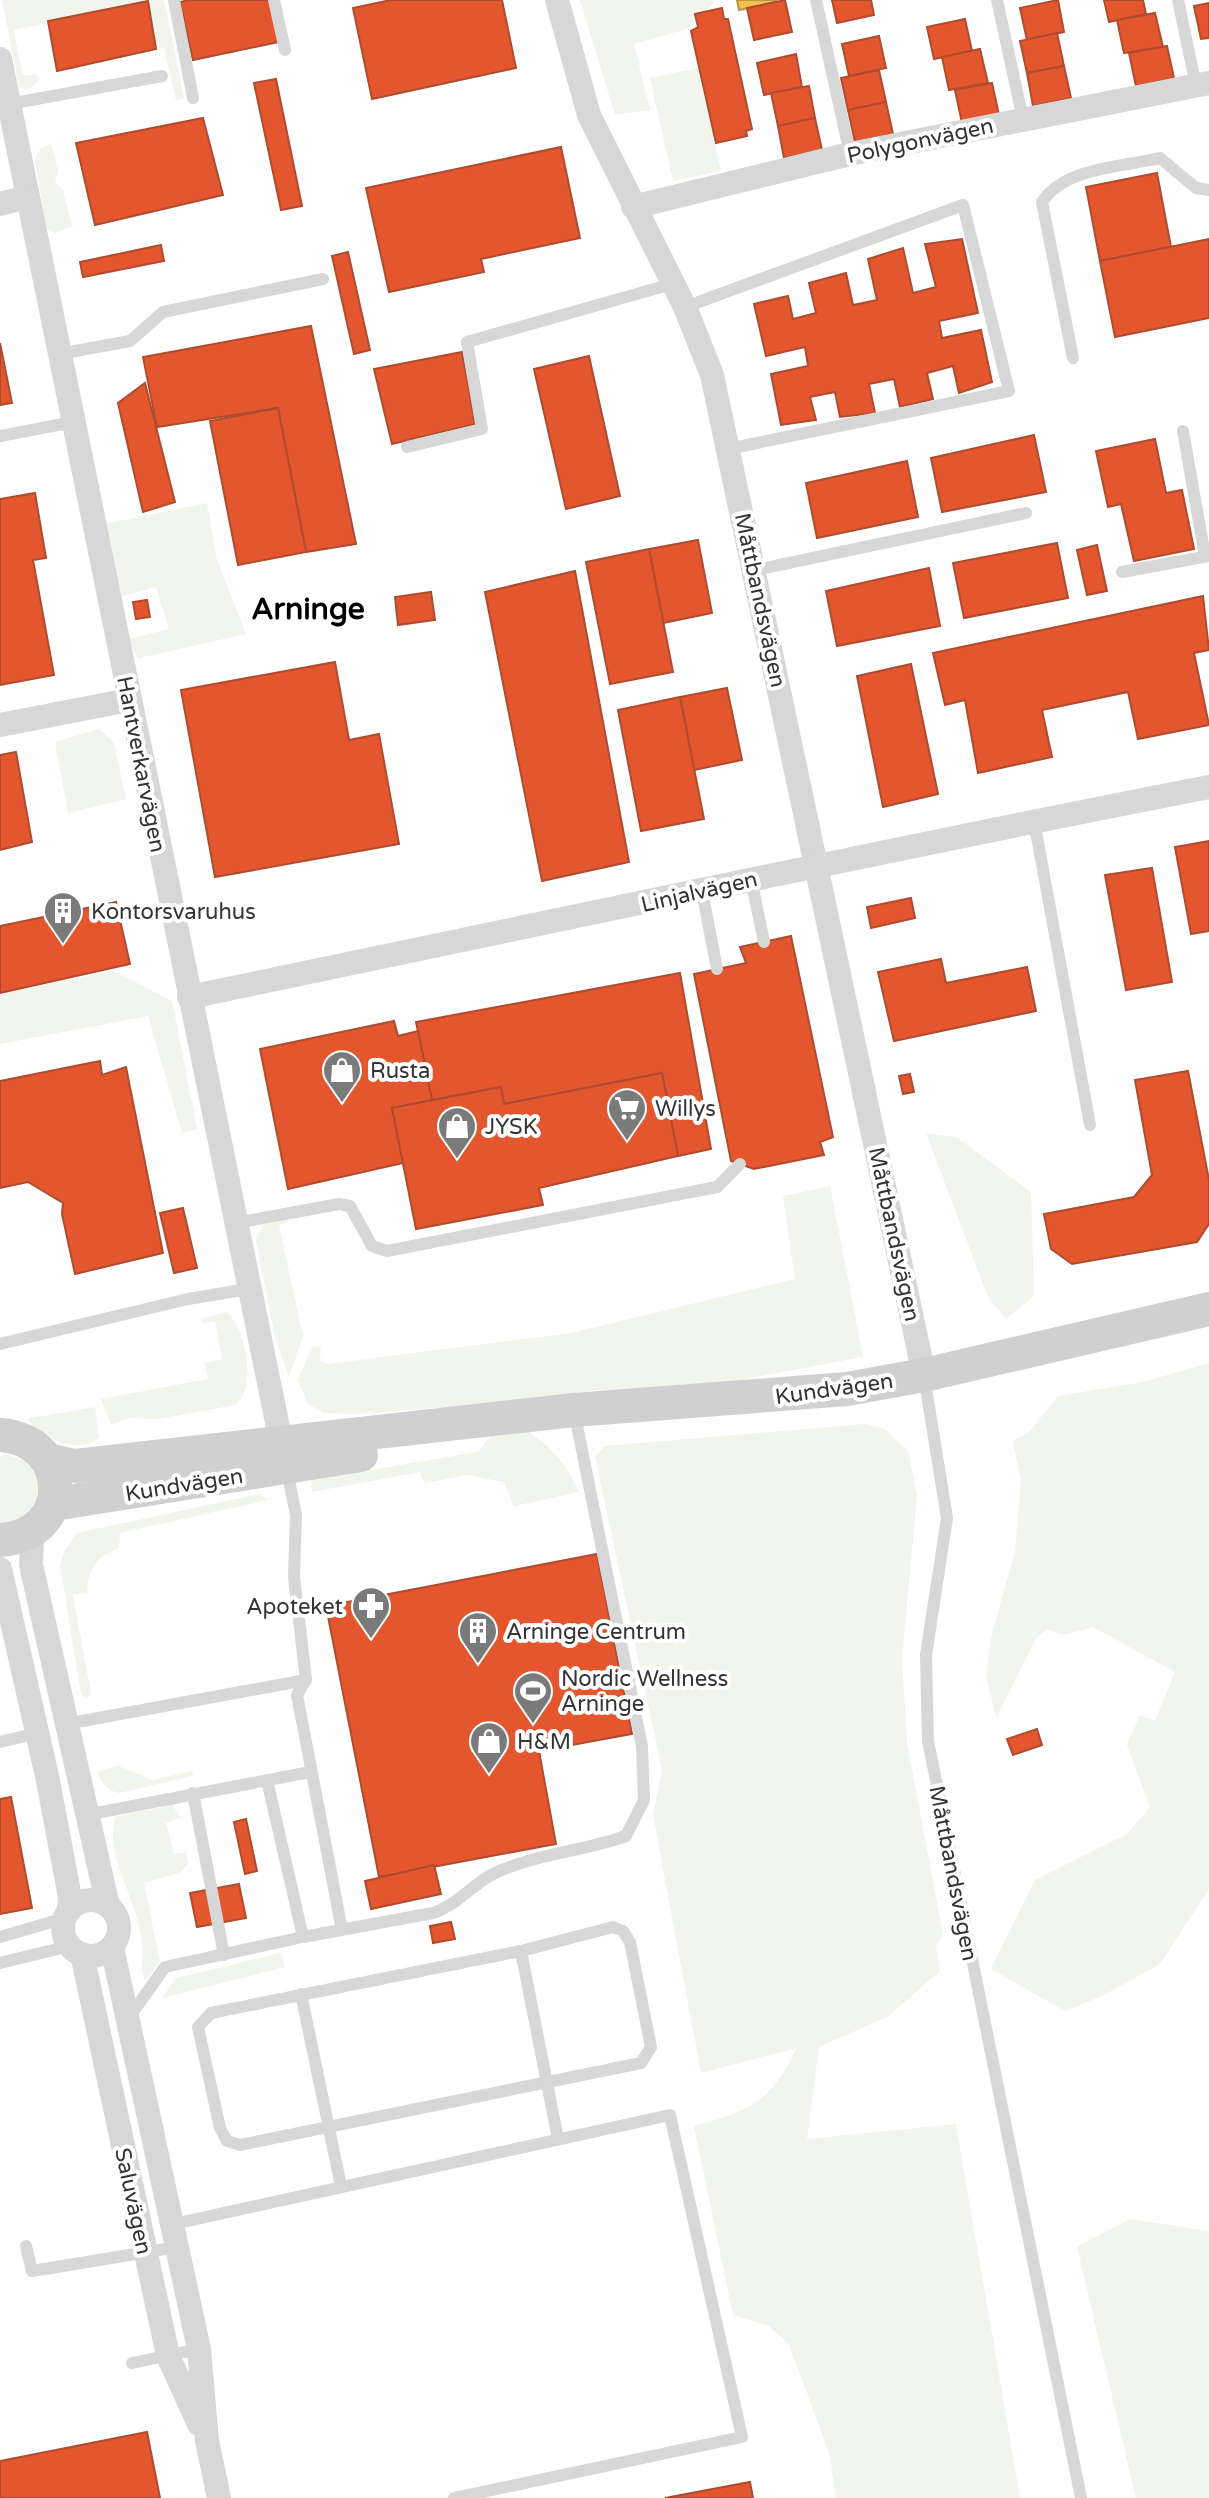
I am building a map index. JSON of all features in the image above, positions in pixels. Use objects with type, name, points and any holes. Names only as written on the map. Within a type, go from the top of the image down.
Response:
[{"type":"street","name":"Måttbandsvägen","points":[[557,0],[589,115],[685,307],[712,375],[924,1375]]},
{"type":"street","name":"Hantverkarvägen","points":[[0,59],[283,1454]]},
{"type":"street","name":"Polygonvägen","points":[[633,207],[850,154],[1202,84]]},
{"type":"street","points":[[0,204],[27,197]]},
{"type":"street","points":[[0,725],[129,700]]},
{"type":"street","name":"Linjalvägen","points":[[189,997],[702,891],[816,863],[1209,787]]},
{"type":"street","name":"Kundvägen","points":[[54,1504],[283,1454],[452,1426],[574,1410],[755,1399],[847,1389],[924,1375],[1209,1309]]},
{"type":"street","points":[[0,1435],[20,1438],[36,1446],[48,1460],[56,1483],[54,1504],[46,1520],[16,1537]]},
{"type":"street","name":"Kundvägen","points":[[48,1460],[75,1466],[283,1454]]},
{"type":"street","name":"Saluvägen","points":[[16,1537],[31,1565],[108,1906],[118,1921],[119,1930],[112,1947],[199,2349],[207,2441],[219,2498]]},
{"type":"street","name":"Saluvägen","points":[[0,1569],[38,1733],[70,1897],[64,1933],[76,1950],[168,2356],[207,2441]]},
{"type":"street","points":[[0,1612],[23,1665]]},
{"type":"street","points":[[67,1914],[92,1900],[108,1906]]},
{"type":"street","points":[[76,1950],[98,1955],[112,1947]]},
{"type":"lane","points":[[174,0],[193,98]]},
{"type":"lane","points":[[274,0],[285,50]]},
{"type":"lane","points":[[816,0],[850,154]]},
{"type":"lane","points":[[997,0],[1023,119]]},
{"type":"lane","points":[[1178,0],[1202,84]]},
{"type":"lane","points":[[9,104],[162,76]]},
{"type":"lane","points":[[1073,358],[1042,202],[1051,189],[1071,177],[1160,158],[1196,188],[1209,190]]},
{"type":"lane","points":[[685,307],[963,205],[1009,391],[728,449]]},
{"type":"lane","points":[[59,354],[130,341],[163,312],[323,279]]},
{"type":"lane","points":[[407,447],[482,429],[467,342],[672,284]]},
{"type":"lane","points":[[0,436],[73,422]]},
{"type":"lane","points":[[1122,572],[1207,556],[1183,431]]},
{"type":"lane","points":[[755,570],[1026,513]]},
{"type":"lane","points":[[1034,821],[1090,1125]]},
{"type":"lane","points":[[751,879],[764,942]]},
{"type":"lane","points":[[702,891],[717,969]]},
{"type":"lane","points":[[236,1223],[339,1204],[350,1206],[372,1246],[387,1251],[717,1187],[740,1164]]},
{"type":"lane","points":[[0,1344],[188,1299],[248,1289]]},
{"type":"lane","name":"Måttbandsvägen","points":[[924,1375],[947,1518],[926,1655],[928,1741],[1081,2498]]},
{"type":"lane","points":[[127,2022],[165,1967],[433,1913],[451,1907],[491,1875],[517,1864],[588,1849],[626,1836],[644,1800],[642,1746],[574,1410]]},
{"type":"lane","points":[[283,1454],[296,1515],[294,1577],[306,1680],[297,1695],[342,1930]]},
{"type":"lane","points":[[66,1724],[306,1680]]},
{"type":"lane","points":[[0,1742],[38,1733]]},
{"type":"lane","points":[[86,1815],[310,1772]]},
{"type":"lane","points":[[267,1780],[303,1937]]},
{"type":"lane","points":[[193,1793],[224,1955]]},
{"type":"lane","points":[[0,1937],[67,1914]]},
{"type":"lane","points":[[613,1927],[623,1931],[630,1942],[651,2047],[641,2063],[240,2145],[227,2141],[220,2128],[198,2027],[211,2013],[301,1994],[521,1951],[613,1927]]},
{"type":"lane","points":[[0,1963],[76,1950]]},
{"type":"lane","points":[[521,1951],[558,2139]]},
{"type":"lane","points":[[301,1994],[341,2186]]},
{"type":"lane","points":[[26,2246],[32,2271],[145,2252],[176,2236],[341,2186],[670,2115],[742,2437],[454,2498]]},
{"type":"lane","points":[[132,2363],[199,2349]]},
{"type":"shaded area","points":[[2,0],[164,0],[184,98],[176,101],[164,48],[156,49],[147,1],[14,30],[22,73],[25,76],[36,74],[40,78],[30,90],[19,88]]},
{"type":"shaded area","points":[[580,0],[716,0],[687,29],[634,44],[650,110],[615,115]]},
{"type":"shaded area","points":[[698,68],[721,171],[673,181],[650,78]]},
{"type":"shaded area","points":[[51,144],[58,170],[55,182],[63,190],[72,226],[55,233],[46,227],[35,160],[40,149]]},
{"type":"shaded area","points":[[207,503],[217,560],[246,634],[139,658],[131,649],[129,639],[169,629],[156,587],[115,598],[99,525]]},
{"type":"shaded area","points":[[99,729],[114,743],[126,799],[68,813],[55,742]]},
{"type":"shaded area","points":[[114,971],[172,1001],[197,1129],[182,1133],[148,1016],[0,1044],[0,993]]},
{"type":"shaded area","points":[[926,1133],[956,1137],[1031,1192],[1034,1296],[1006,1319],[988,1297]]},
{"type":"shaded area","points":[[830,1186],[863,1357],[670,1393],[596,1390],[550,1399],[358,1414],[324,1413],[308,1404],[298,1380],[312,1347],[321,1346],[320,1361],[328,1364],[571,1333],[795,1279],[783,1196]]},
{"type":"shaded area","points":[[286,1219],[290,1221],[279,1225],[303,1337],[289,1377],[275,1337],[256,1240],[263,1225]]},
{"type":"shaded area","points":[[227,1312],[240,1332],[247,1359],[246,1386],[235,1405],[159,1419],[128,1418],[111,1425],[101,1399],[208,1379],[205,1363],[222,1359],[215,1321],[203,1324],[201,1319]]},
{"type":"shaded area","points":[[1209,1363],[1209,1889],[1160,1964],[1102,1996],[1065,2011],[991,1969],[1035,1880],[1127,1834],[1150,1807],[1127,1745],[1140,1715],[1155,1721],[1175,1672],[1093,1627],[1064,1635],[1047,1629],[1036,1638],[996,1718],[986,1676],[991,1637],[1015,1552],[1021,1480],[1013,1441],[1030,1431],[1058,1396],[1143,1382]]},
{"type":"shaded area","points":[[95,1407],[99,1438],[79,1445],[69,1445],[51,1438],[26,1419]]},
{"type":"shaded area","points":[[864,1424],[883,1428],[908,1451],[917,1495],[902,1658],[907,1743],[943,1935],[936,1945],[940,1971],[887,2017],[819,2047],[807,2139],[956,2124],[1020,2498],[836,2498],[829,2453],[789,2344],[769,2326],[733,2315],[694,2126],[731,2115],[757,2102],[777,2082],[797,2048],[701,2073],[653,1815],[662,1770],[595,1456],[605,1446]]},
{"type":"shaded area","points":[[525,1429],[557,1456],[579,1492],[514,1506],[504,1482],[467,1475],[424,1483],[420,1472],[312,1492],[311,1480],[478,1452],[492,1434]]},
{"type":"shaded area","points":[[5,1454],[28,1462],[40,1479],[33,1514],[0,1526],[0,1456]]},
{"type":"shaded area","points":[[259,1494],[268,1500],[120,1533],[119,1548],[104,1555],[94,1565],[87,1594],[73,1594],[91,1695],[86,1698],[81,1694],[60,1566],[64,1552],[77,1533]]},
{"type":"shaded area","points":[[119,1766],[152,1780],[192,1771],[193,1776],[119,1793],[105,1785],[97,1771]]},
{"type":"shaded area","points":[[172,1805],[181,1818],[166,1823],[174,1854],[186,1852],[188,1864],[179,1873],[144,1883],[160,1962],[145,1980],[138,1922],[114,1847],[115,1817]]},
{"type":"shaded area","points":[[281,1953],[285,1967],[162,1998],[176,1978]]},
{"type":"shaded area","points":[[1130,2219],[1209,2231],[1209,2498],[1136,2498],[1077,2247]]},
{"type":"building: Homes","points":[[737,0],[776,0],[777,2],[739,10]]},
{"type":"building: Shops","points":[[270,0],[279,42],[193,60],[180,2]]},
{"type":"building: Shops","points":[[391,0],[502,0],[516,68],[372,99],[353,8]]},
{"type":"building: Shops","points":[[785,0],[792,32],[754,40],[747,8]]},
{"type":"building: Shops","points":[[832,0],[871,0],[874,15],[837,23]]},
{"type":"building: Shops","points":[[1058,0],[1064,32],[1027,40],[1020,8]]},
{"type":"building: Shops","points":[[1104,0],[1143,0],[1146,14],[1109,22]]},
{"type":"building: Shops","points":[[148,1],[156,49],[57,71],[48,21]]},
{"type":"building: Shops","points":[[1209,3],[1209,38],[1201,39],[1194,6]]},
{"type":"building: Shops","points":[[722,8],[724,19],[728,19],[752,129],[746,131],[747,136],[716,143],[691,31],[698,27],[695,14]]},
{"type":"building: Shops","points":[[1155,13],[1163,47],[1124,53],[1117,20]]},
{"type":"building: Shops","points":[[965,19],[972,51],[934,59],[927,27]]},
{"type":"building: Shops","points":[[1057,33],[1064,66],[1027,73],[1020,41]]},
{"type":"building: Shops","points":[[879,36],[886,68],[849,76],[842,44]]},
{"type":"building: Shops","points":[[1167,46],[1174,78],[1136,86],[1129,53]]},
{"type":"building: Shops","points":[[980,49],[988,83],[949,90],[942,57]]},
{"type":"building: Shops","points":[[796,54],[802,87],[764,95],[757,63]]},
{"type":"building: Shops","points":[[1064,66],[1071,98],[1033,106],[1027,73]]},
{"type":"building: Shops","points":[[879,70],[886,102],[848,110],[841,78]]},
{"type":"building: Shops","points":[[276,79],[302,206],[281,210],[254,83]]},
{"type":"building: Shops","points":[[992,83],[999,115],[962,123],[955,90]]},
{"type":"building: Shops","points":[[809,86],[815,118],[778,126],[771,93]]},
{"type":"building: Shops","points":[[886,102],[893,134],[855,142],[848,110]]},
{"type":"building: Shops","points":[[203,118],[223,195],[95,225],[76,143]]},
{"type":"building: Shops","points":[[815,118],[822,150],[784,158],[778,126]]},
{"type":"building: Shops","points":[[561,147],[580,238],[481,259],[484,272],[389,292],[366,188]]},
{"type":"building: Shops","points":[[1157,173],[1171,247],[1100,261],[1086,187]]},
{"type":"building: Shops","points":[[962,239],[978,313],[939,321],[942,338],[981,330],[992,382],[959,393],[953,366],[927,373],[933,399],[900,407],[894,379],[869,384],[875,413],[840,417],[835,392],[810,397],[816,420],[781,425],[771,374],[808,366],[805,347],[766,356],[754,304],[788,296],[793,319],[816,313],[809,283],[846,273],[853,305],[877,300],[868,259],[903,248],[913,293],[936,287],[925,244]]},
{"type":"building: Shops","points":[[1209,239],[1209,318],[1115,337],[1100,261]]},
{"type":"building: Shops","points":[[161,245],[164,261],[83,277],[80,262]]},
{"type":"building: Shops","points":[[348,252],[370,350],[354,354],[332,256]]},
{"type":"building: Shops","points":[[311,326],[356,544],[306,552],[278,408],[157,427],[143,357]]},
{"type":"building: Shops","points":[[0,343],[12,403],[0,405]]},
{"type":"building: Shops","points":[[462,352],[475,424],[392,444],[374,369]]},
{"type":"building: Shops","points":[[589,356],[620,496],[566,509],[534,369]]},
{"type":"building: Shops","points":[[145,383],[175,502],[143,512],[118,403]]},
{"type":"building: Shops","points":[[278,408],[306,552],[238,565],[210,421]]},
{"type":"building: Shops","points":[[1034,435],[1046,492],[942,512],[931,458]]},
{"type":"building: Shops","points":[[1155,439],[1166,493],[1182,490],[1194,549],[1134,561],[1121,504],[1108,507],[1096,451]]},
{"type":"building: Shops","points":[[907,461],[918,517],[817,538],[806,483]]},
{"type":"building: Shops","points":[[35,493],[46,558],[33,560],[54,675],[0,685],[0,499]]},
{"type":"building: Shops","points":[[698,540],[712,613],[663,623],[649,549]]},
{"type":"building: Shops","points":[[1057,543],[1068,598],[964,618],[953,563]]},
{"type":"building: Shops","points":[[1097,545],[1107,591],[1087,595],[1077,550]]},
{"type":"building: Shops","points":[[649,549],[673,672],[610,684],[586,562]]},
{"type":"building: Shops","points":[[929,568],[940,626],[837,646],[826,591]]},
{"type":"building: Shops","points":[[575,571],[629,862],[542,881],[485,592]]},
{"type":"building: Shops","points":[[431,592],[435,620],[398,625],[395,597]]},
{"type":"building: Shops","points":[[1203,596],[1209,650],[1194,653],[1209,725],[1138,739],[1128,692],[1042,710],[1052,757],[978,773],[965,700],[945,705],[933,653]]},
{"type":"building: Shops","points":[[147,600],[150,617],[136,619],[133,602]]},
{"type":"building: Shops","points":[[335,662],[349,740],[379,734],[399,844],[215,877],[181,690]]},
{"type":"building: Shops","points":[[911,664],[938,794],[883,807],[857,676]]},
{"type":"building: Shops","points":[[727,688],[742,760],[694,770],[680,697]]},
{"type":"building: Shops","points":[[680,697],[704,819],[641,831],[618,710]]},
{"type":"building: Shops","points":[[16,752],[32,842],[0,850],[0,755]]},
{"type":"building: Shops","points":[[1209,841],[1209,931],[1191,934],[1175,847]]},
{"type":"building: Shops","points":[[1152,868],[1172,982],[1126,990],[1105,875]]},
{"type":"building: Shops","points":[[911,898],[915,918],[871,928],[867,907]]},
{"type":"building: Shops","name":"Kontorsvaruhus","points":[[116,902],[130,964],[0,993],[0,926]]},
{"type":"building: Shops","points":[[791,936],[833,1137],[820,1142],[824,1155],[754,1169],[731,1161],[694,974],[746,963],[740,947]]},
{"type":"building: Shops","points":[[941,959],[946,983],[1027,967],[1036,1011],[894,1041],[878,972]]},
{"type":"building: Shops","points":[[680,973],[711,1149],[678,1156],[662,1073],[504,1104],[501,1087],[432,1100],[416,1022]]},
{"type":"building: Shops","name":"Rusta","points":[[394,1021],[398,1036],[418,1031],[432,1100],[392,1108],[403,1163],[288,1189],[260,1049]]},
{"type":"building: Shops","points":[[100,1061],[102,1075],[126,1067],[163,1253],[75,1274],[62,1214],[63,1203],[28,1182],[0,1188],[0,1081]]},
{"type":"building: Shops","points":[[1188,1071],[1209,1180],[1209,1224],[1197,1242],[1072,1264],[1051,1249],[1044,1214],[1134,1197],[1152,1175],[1135,1080]]},
{"type":"building: Shops","points":[[662,1073],[678,1156],[539,1188],[543,1205],[416,1229],[392,1108],[501,1087],[504,1104]]},
{"type":"building: Shops","points":[[910,1074],[914,1092],[903,1094],[899,1076]]},
{"type":"building: Shops","points":[[183,1208],[197,1268],[174,1273],[160,1213]]},
{"type":"building: Shops","name":"Arninge Centrum","points":[[597,1554],[632,1734],[539,1751],[556,1844],[379,1877],[326,1606]]},
{"type":"building: Shops","points":[[1037,1729],[1042,1745],[1013,1755],[1007,1739]]},
{"type":"building: Shops","points":[[11,1797],[32,1908],[0,1914],[0,1799]]},
{"type":"building: Shops","points":[[246,1819],[257,1871],[245,1874],[234,1822]]},
{"type":"building: Shops","points":[[434,1865],[441,1894],[371,1909],[365,1881]]},
{"type":"building: Shops","points":[[239,1884],[246,1918],[197,1927],[190,1893]]},
{"type":"building: Shops","points":[[451,1922],[455,1939],[433,1943],[430,1926]]},
{"type":"building: Shops","points":[[147,2432],[160,2498],[0,2498],[0,2461]]},
{"type":"building: Shops","points":[[750,2482],[753,2498],[665,2498]]},
{"type":"place","name":"Kontorsvaruhus","points":[[63,945]]},
{"type":"place","name":"Rusta","points":[[342,1104]]},
{"type":"place","name":"Willys","points":[[627,1142]]},
{"type":"place","name":"JYSK","points":[[457,1160]]},
{"type":"place","name":"Apoteket","points":[[371,1640]]},
{"type":"place","name":"Arninge Centrum","points":[[478,1665]]},
{"type":"place","name":"Nordic Wellness Arninge","points":[[533,1725]]},
{"type":"place","name":"H&M","points":[[489,1775]]},
{"type":"district","name":"Arninge","points":[[308,609]]}]
